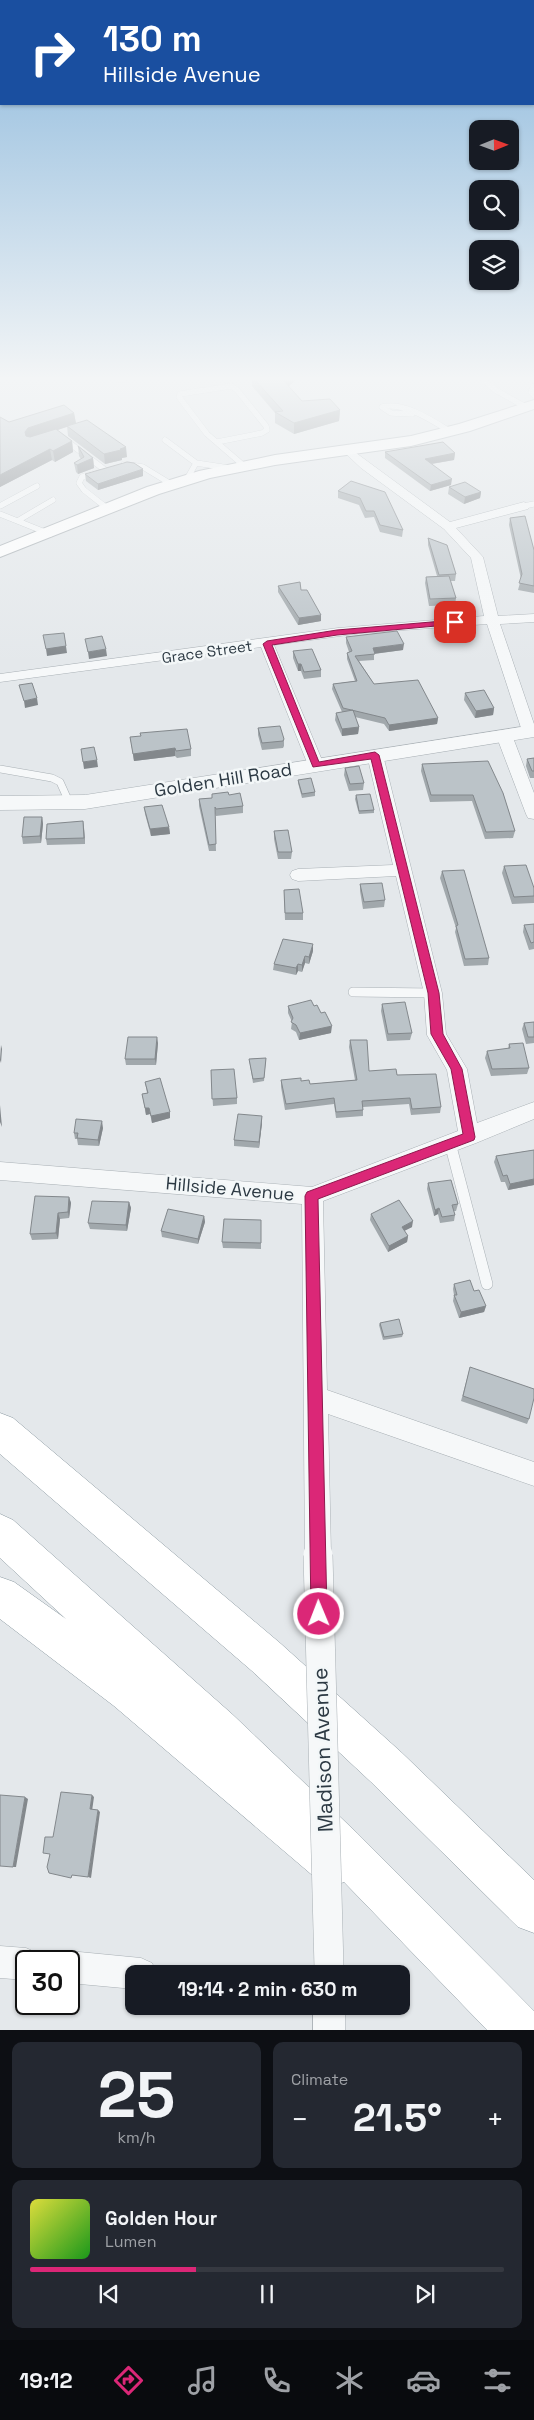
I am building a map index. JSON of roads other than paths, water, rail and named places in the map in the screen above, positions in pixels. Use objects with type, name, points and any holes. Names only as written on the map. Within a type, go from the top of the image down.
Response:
[{"type":"highway","points":[[0,1431],[266,1657],[386,1767],[534,1911]]},
{"type":"highway","points":[[0,1534],[217,1729],[342,1848],[520,2030]]},
{"type":"highway","points":[[0,1596],[82,1654],[142,1701],[481,1989]]},
{"type":"main road","points":[[0,552],[50,534],[171,484],[202,475]]},
{"type":"street","points":[[377,475],[448,526],[477,557],[492,620],[531,731]]},
{"type":"street","points":[[448,526],[529,505]]},
{"type":"street","name":"Grace Street","points":[[0,678],[363,630],[534,618]]},
{"type":"street","points":[[267,644],[316,765]]},
{"type":"street","name":"Golden Hill Road","points":[[0,804],[85,802],[531,731]]},
{"type":"street","points":[[504,735],[534,814]]},
{"type":"street","points":[[375,755],[433,993],[437,1034],[456,1069],[460,1140]]},
{"type":"street","points":[[298,875],[403,870]]},
{"type":"street","name":"Hillside Avenue","points":[[0,1171],[312,1196],[534,1110]]},
{"type":"street","name":"Madison Avenue","points":[[312,1196],[318,1555],[329,1965]]},
{"type":"street","points":[[315,1398],[534,1474]]},
{"type":"street","points":[[0,1962],[15,1963]]},
{"type":"street","points":[[80,1968],[125,1972]]},
{"type":"street","points":[[329,2015],[329,2030]]},
{"type":"lane","points":[[91,475],[82,478],[79,483],[84,490],[108,509]]},
{"type":"lane","points":[[157,475],[171,484]]},
{"type":"lane","points":[[0,506],[37,486]]},
{"type":"lane","points":[[19,520],[54,500]]},
{"type":"lane","points":[[0,514],[50,534]]},
{"type":"lane","points":[[0,769],[52,778],[60,782],[68,802]]},
{"type":"lane","points":[[353,992],[433,993]]},
{"type":"lane","points":[[460,1140],[487,1284]]}]
